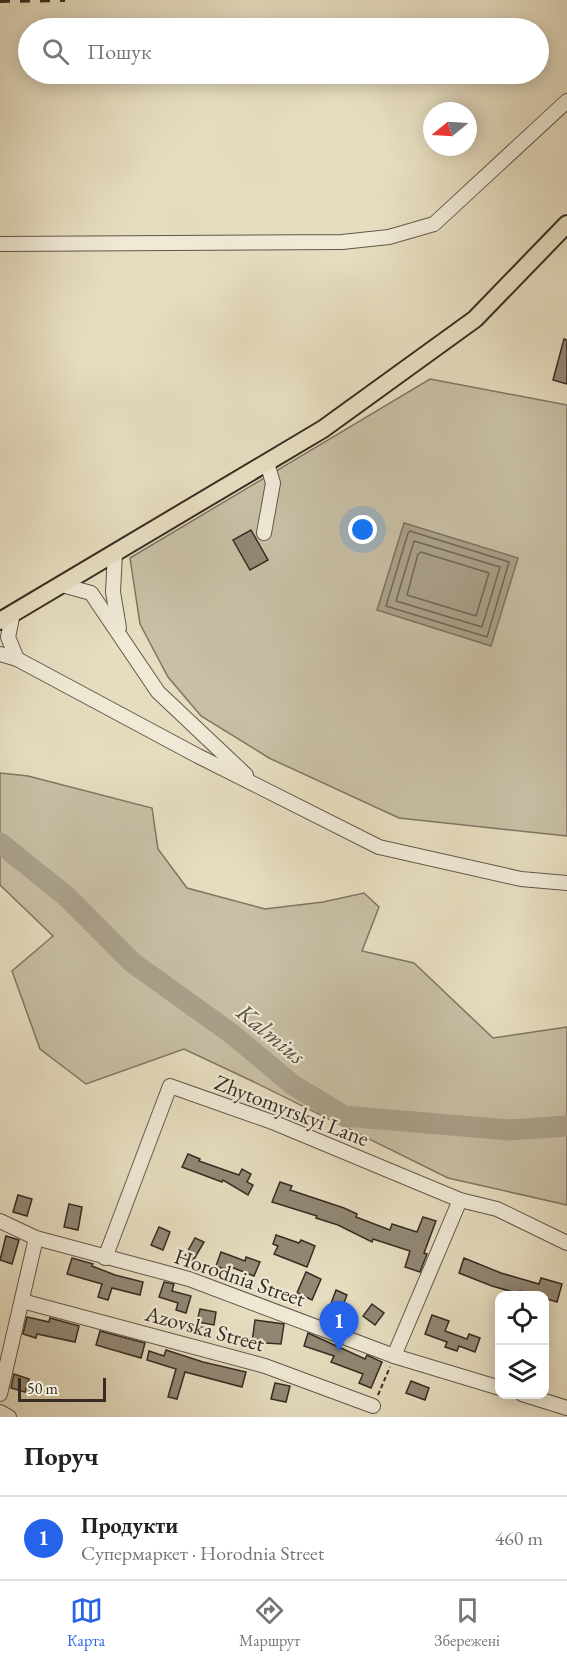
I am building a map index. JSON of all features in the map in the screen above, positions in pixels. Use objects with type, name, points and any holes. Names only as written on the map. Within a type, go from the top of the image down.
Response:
[{"type":"main road","points":[[7,617],[322,429],[475,319],[567,224]]},
{"type":"street","points":[[0,244],[342,242],[389,237],[434,224],[567,101]]},
{"type":"street","points":[[264,533],[273,483],[267,463]]},
{"type":"street","points":[[115,553],[113,592],[120,633]]},
{"type":"street","points":[[62,585],[91,593],[158,692],[256,784]]},
{"type":"street","points":[[7,617],[8,637],[17,659]]},
{"type":"street","points":[[0,654],[17,659],[198,756],[379,847],[521,879],[567,883]]},
{"type":"street","name":"Zhytomyrskyi Lane","points":[[105,1257],[170,1086],[275,1124],[460,1200],[497,1209],[567,1243]]},
{"type":"street","points":[[394,1356],[460,1200]]},
{"type":"street","name":"Horodnia Street","points":[[0,1221],[36,1238],[189,1279],[394,1356],[495,1386]]},
{"type":"street","points":[[0,1394],[36,1238]]},
{"type":"street","name":"Azovska Street","points":[[22,1301],[265,1366],[373,1406]]},
{"type":"street","points":[[536,1399],[567,1408]]},
{"type":"street","points":[[0,1412],[9,1417]]},
{"type":"path","points":[[373,1406],[394,1356]]},
{"type":"shaded area","points":[[430,379],[567,405],[567,836],[399,818],[269,758],[201,716],[168,677],[140,624],[130,558]]},
{"type":"shaded area","points":[[0,773],[28,776],[152,808],[158,849],[187,888],[265,909],[323,902],[364,893],[379,907],[362,951],[414,963],[493,1038],[567,1027],[567,1205],[448,1178],[184,1049],[86,1084],[40,1049],[12,971],[53,936],[0,885]]},
{"type":"water","points":[[404,523],[518,558],[491,646],[377,610]]},
{"type":"building","points":[[564,339],[567,340],[567,384],[553,380]]},
{"type":"building","points":[[251,530],[268,560],[250,570],[233,540]]},
{"type":"building","points":[[188,1154],[200,1159],[199,1161],[239,1175],[242,1169],[251,1174],[247,1182],[253,1185],[248,1195],[223,1180],[222,1182],[182,1167]]},
{"type":"building","points":[[280,1182],[292,1186],[290,1190],[344,1208],[357,1214],[356,1217],[390,1230],[392,1224],[417,1232],[423,1217],[436,1221],[424,1253],[427,1254],[420,1272],[405,1267],[410,1251],[373,1239],[372,1242],[338,1225],[316,1218],[317,1216],[272,1202]]},
{"type":"building","points":[[18,1195],[32,1199],[27,1216],[13,1212]]},
{"type":"building","points":[[69,1204],[82,1207],[78,1230],[64,1227]]},
{"type":"building","points":[[159,1227],[170,1232],[163,1250],[151,1245]]},
{"type":"building","points":[[276,1235],[299,1243],[301,1240],[315,1246],[307,1267],[274,1254],[278,1246],[273,1244]]},
{"type":"building","points":[[6,1236],[19,1240],[12,1264],[0,1260]]},
{"type":"building","points":[[195,1238],[204,1242],[193,1261],[185,1256]]},
{"type":"building","points":[[221,1252],[245,1261],[246,1257],[260,1262],[254,1276],[231,1267],[229,1271],[216,1266]]},
{"type":"building","points":[[72,1258],[93,1264],[92,1266],[115,1275],[143,1282],[140,1295],[112,1288],[108,1300],[98,1297],[102,1284],[67,1274]]},
{"type":"building","points":[[464,1258],[501,1273],[539,1284],[541,1278],[562,1284],[557,1302],[549,1300],[549,1291],[510,1291],[459,1273]]},
{"type":"building","points":[[306,1272],[321,1279],[312,1300],[297,1293]]},
{"type":"building","points":[[164,1282],[174,1284],[172,1291],[191,1296],[186,1313],[176,1310],[178,1303],[159,1297]]},
{"type":"building","points":[[336,1290],[347,1295],[341,1311],[330,1306]]},
{"type":"building","points":[[372,1304],[384,1313],[375,1325],[363,1316]]},
{"type":"building","points":[[200,1309],[216,1312],[214,1325],[197,1322]]},
{"type":"building","points":[[432,1315],[449,1321],[445,1331],[467,1339],[469,1334],[480,1338],[475,1352],[459,1346],[457,1351],[445,1347],[447,1342],[425,1334]]},
{"type":"building","points":[[27,1317],[49,1322],[50,1318],[79,1326],[75,1342],[37,1334],[36,1338],[23,1334]]},
{"type":"building","points":[[255,1320],[284,1324],[281,1344],[252,1342]]},
{"type":"building","points":[[100,1331],[145,1343],[141,1358],[96,1345]]},
{"type":"building","points":[[308,1333],[365,1359],[367,1355],[382,1362],[371,1388],[359,1383],[363,1374],[331,1362],[334,1356],[304,1346]]},
{"type":"building","points":[[166,1350],[246,1372],[242,1387],[185,1372],[177,1399],[168,1397],[176,1369],[147,1360],[149,1351],[164,1356]]},
{"type":"building","points":[[14,1374],[29,1379],[25,1392],[11,1388]]},
{"type":"building","points":[[411,1381],[429,1388],[425,1400],[406,1393]]},
{"type":"building","points":[[275,1383],[290,1386],[286,1402],[271,1399]]},
{"type":"waterway","name":"Kalmius","points":[[0,843],[66,896],[133,963],[232,1034],[293,1085],[344,1116],[510,1130],[567,1126]]},
{"type":"railway","points":[[0,1],[65,0]]},
{"type":"place","name":"Продукти","points":[[339,1351]]}]
